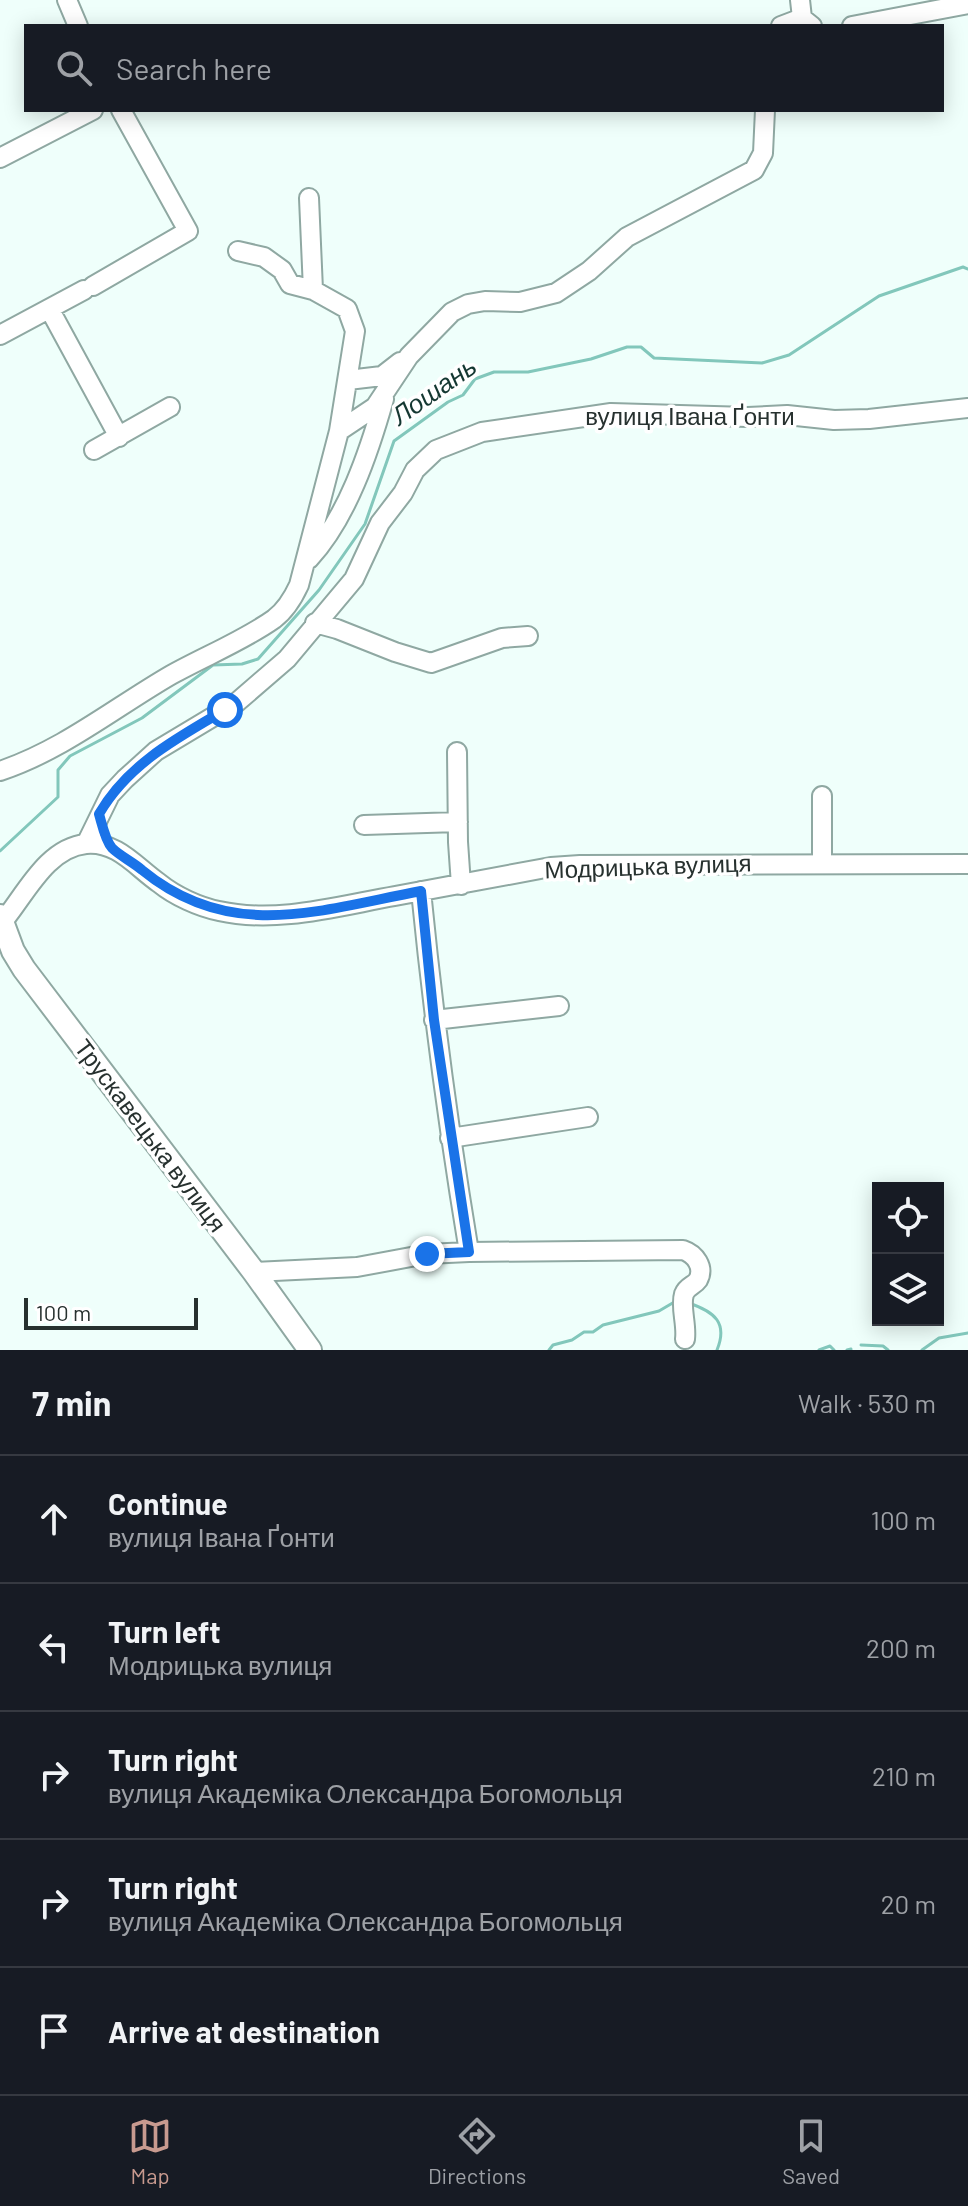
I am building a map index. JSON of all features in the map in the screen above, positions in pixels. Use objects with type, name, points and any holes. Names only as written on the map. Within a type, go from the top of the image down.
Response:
[{"type":"main road","name":"Трускавецька вулиця","points":[[1,922],[24,969],[310,1350]]},
{"type":"street","points":[[67,0],[77,24]]},
{"type":"street","points":[[863,24],[968,4]]},
{"type":"street","points":[[785,24],[804,15]]},
{"type":"street","points":[[0,158],[89,112]]},
{"type":"street","points":[[0,335],[188,231],[122,112]]},
{"type":"street","points":[[348,380],[382,376],[409,356],[452,312],[468,304],[520,302],[556,293],[589,271],[627,237],[754,170],[763,153],[765,112]]},
{"type":"street","points":[[309,198],[313,290]]},
{"type":"street","points":[[0,771],[25,762],[67,739],[169,676],[274,619],[292,601],[307,561],[339,431],[355,331],[347,309],[313,290],[290,284],[282,270],[264,257],[238,251]]},
{"type":"street","points":[[50,310],[119,437]]},
{"type":"street","points":[[339,431],[375,407],[409,356]]},
{"type":"street","points":[[307,561],[334,528],[374,434],[386,393]]},
{"type":"street","points":[[94,450],[170,407]]},
{"type":"street","name":"вулиця Івана Ґонти","points":[[86,844],[110,795],[156,751],[236,703],[287,659],[354,579],[380,523],[403,493],[415,470],[436,450],[482,432],[611,413],[787,415],[834,420],[966,410]]},
{"type":"street","points":[[315,623],[431,663],[502,638],[528,636]]},
{"type":"street","points":[[457,752],[461,885]]},
{"type":"street","points":[[827,801],[827,864]]},
{"type":"street","points":[[1,922],[34,880],[69,848],[86,844],[111,847],[99,814]]},
{"type":"street","points":[[364,825],[458,822]]},
{"type":"street","name":"Модрицька вулиця","points":[[111,847],[161,885],[190,900],[217,911],[244,915],[307,911],[551,867],[968,864]]},
{"type":"street","points":[[421,891],[434,1020],[469,1252]]},
{"type":"street","points":[[434,1020],[559,1006]]},
{"type":"street","points":[[450,1138],[588,1117]]},
{"type":"street","points":[[254,1272],[357,1267],[427,1254],[683,1250],[695,1257],[700,1270],[698,1280],[685,1291],[684,1297],[691,1332]]},
{"type":"waterway","name":"Лошань","points":[[0,851],[58,797],[58,770],[70,756],[142,718],[213,665],[242,664],[258,659],[319,590],[365,524],[394,441],[448,402],[463,395],[475,379],[494,372],[528,372],[591,359],[627,347],[641,347],[654,358],[762,363],[789,355],[879,296],[963,267],[968,269]]},
{"type":"waterway","points":[[549,1350],[553,1345],[572,1340],[584,1332],[593,1332],[603,1325],[659,1311],[676,1301]]},
{"type":"waterway","points":[[689,1303],[706,1310],[717,1320],[721,1333],[717,1350]]},
{"type":"waterway","points":[[922,1350],[939,1338],[968,1333]]},
{"type":"waterway","points":[[861,1345],[883,1346],[888,1350]]},
{"type":"waterway","points":[[819,1350],[830,1346],[834,1350]]},
{"type":"waterway","points":[[847,1350],[851,1349]]},
{"type":"route","points":[[225,710],[156,751],[125,779],[110,795],[99,814],[104,829],[111,847],[161,885],[217,911],[264,916],[296,913],[421,891],[434,1020],[469,1252],[427,1254]]}]
